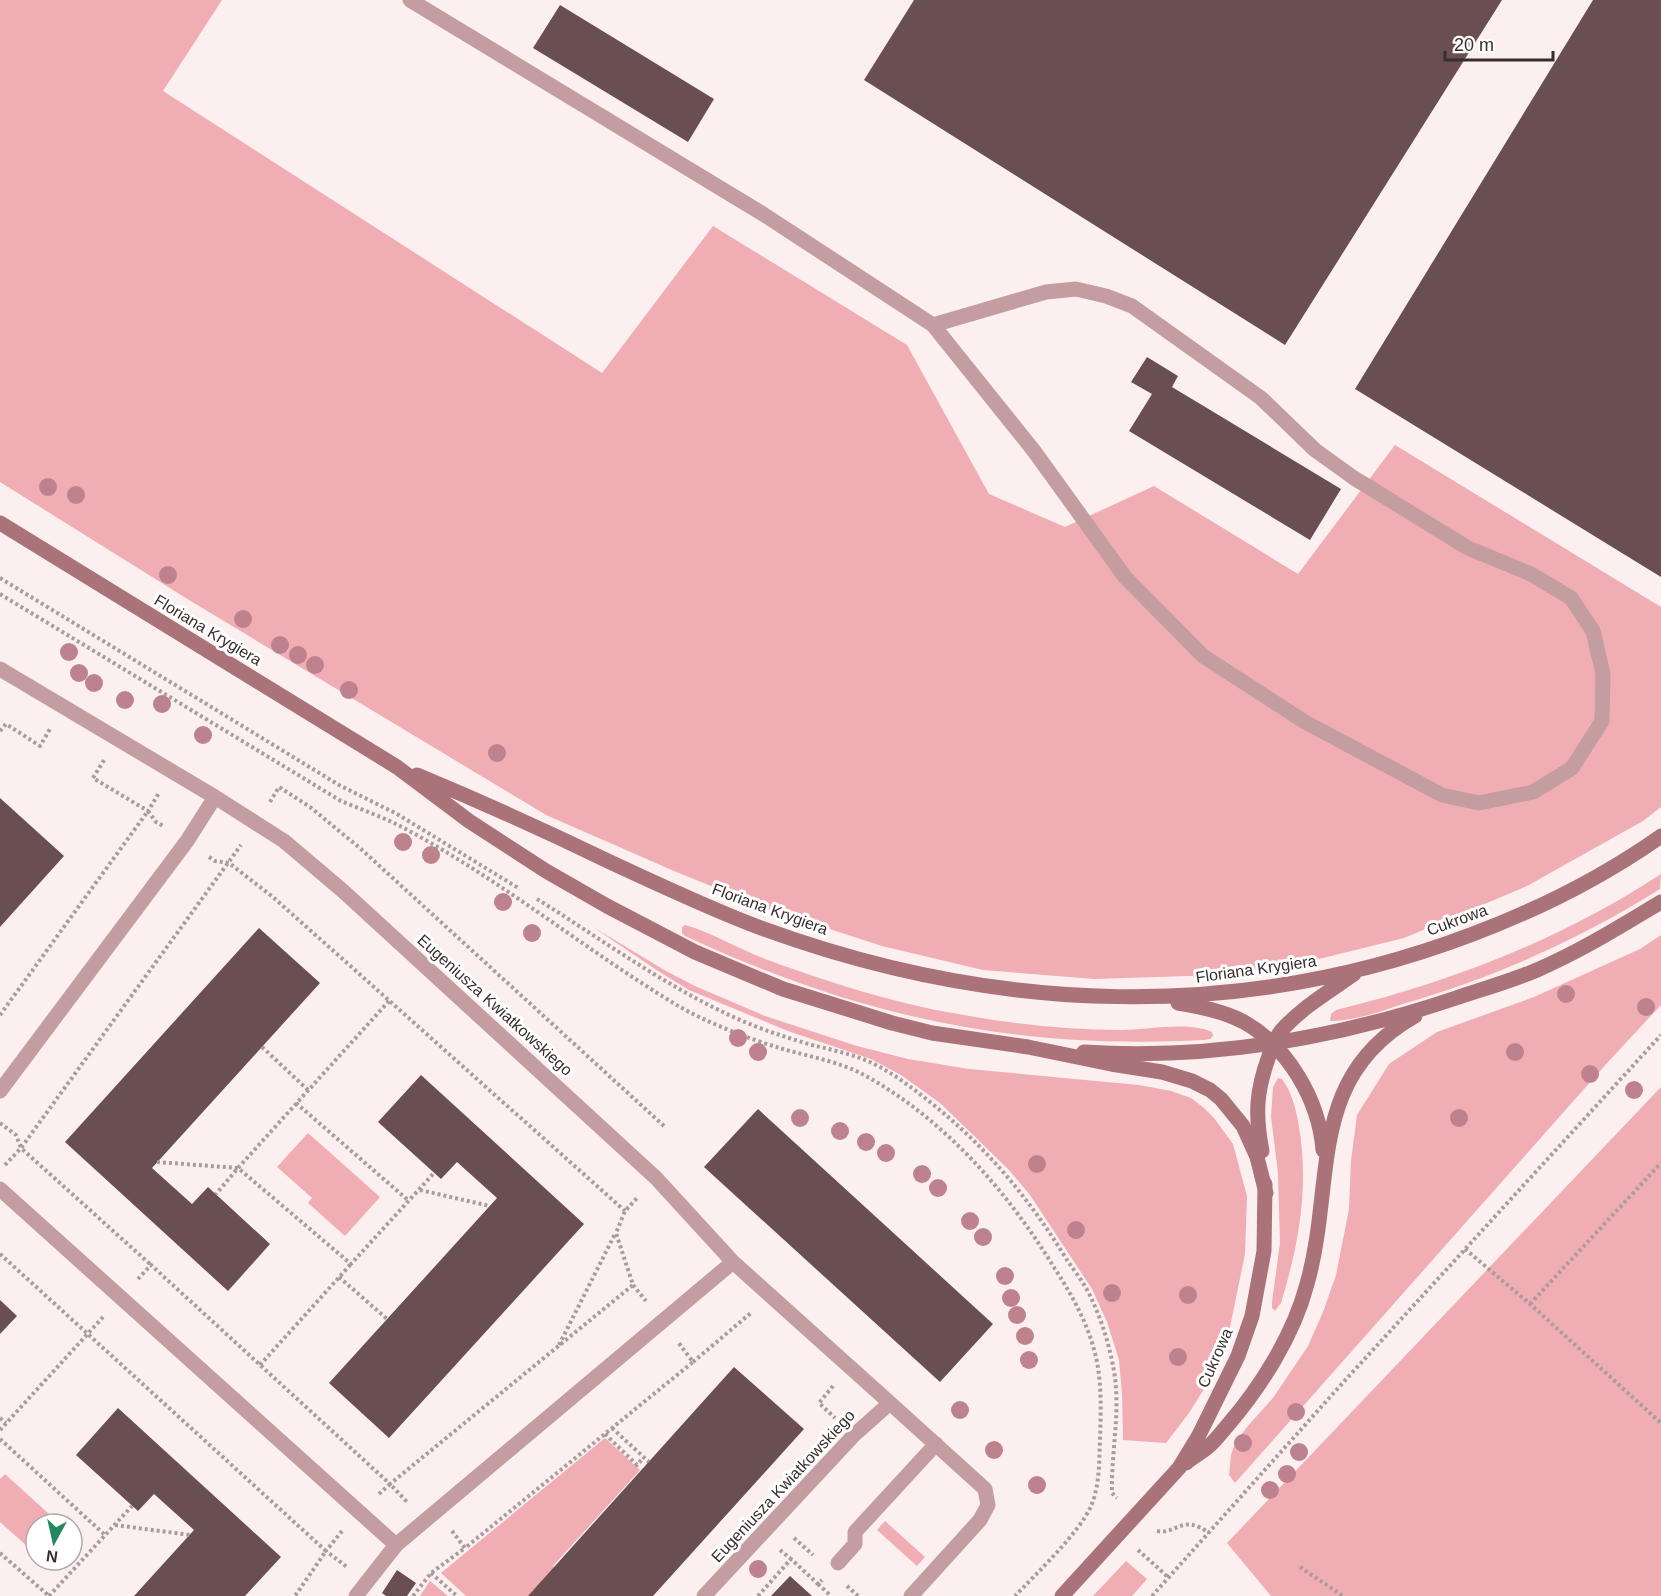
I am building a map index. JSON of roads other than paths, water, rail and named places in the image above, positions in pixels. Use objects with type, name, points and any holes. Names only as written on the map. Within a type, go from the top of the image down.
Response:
[{"type":"street","points":[[410,0],[763,214],[933,325],[1034,451],[1125,577],[1203,656],[1305,722],[1442,795],[1479,803],[1533,792],[1572,768],[1602,722],[1603,674],[1593,631],[1571,598],[1531,574],[1468,548],[1354,478],[1315,450],[1262,398],[1132,306],[1106,296],[1076,289],[1046,292],[933,325]]},
{"type":"street","name":"Floriana Krygiera","points":[[0,523],[397,767],[469,821],[546,871],[695,952],[783,989],[856,1013],[932,1032],[1028,1047],[1176,1075],[1210,1090],[1221,1099],[1243,1126],[1257,1157],[1266,1193]]},
{"type":"street","name":"Eugeniusza Kwiatkowskiego","points":[[0,669],[284,841],[343,891],[656,1178],[733,1262],[985,1489],[988,1505],[980,1520],[911,1596]]},
{"type":"street","name":"Floriana Krygiera","points":[[397,767],[482,802],[682,896],[760,928],[897,969],[974,984],[1040,993],[1154,998],[1238,992],[1310,981],[1362,969]]},
{"type":"street","points":[[0,1091],[186,841],[214,797]]},
{"type":"street","name":"Cukrowa","points":[[1062,1596],[1179,1468],[1198,1437],[1238,1356],[1252,1316],[1264,1251],[1266,1193],[1257,1111],[1259,1083],[1273,1043],[1281,1032],[1296,1016],[1362,969],[1438,947],[1521,915],[1595,877],[1661,836]]},
{"type":"street","name":"Cukrowa","points":[[1273,1043],[1361,1026],[1434,1006],[1539,969],[1661,902]]},
{"type":"street","name":"Floriana Krygiera","points":[[1154,998],[1217,1011],[1243,1022],[1273,1043]]},
{"type":"street","name":"Cukrowa","points":[[1179,1468],[1210,1446],[1240,1410],[1261,1383],[1288,1332],[1304,1293],[1313,1259],[1319,1228],[1325,1163],[1337,1105],[1352,1076],[1384,1039],[1400,1025],[1434,1006]]},
{"type":"street","name":"Floriana Krygiera","points":[[1028,1047],[1087,1052],[1168,1052],[1273,1043]]},
{"type":"street","name":"Cukrowa","points":[[1273,1043],[1291,1064],[1310,1100],[1322,1139],[1325,1163]]},
{"type":"street","points":[[0,1189],[396,1545]]},
{"type":"street","points":[[356,1596],[396,1545],[733,1262]]},
{"type":"street","name":"Eugeniusza Kwiatkowskiego","points":[[704,1596],[854,1435],[890,1403]]},
{"type":"street","points":[[834,1567],[855,1544],[855,1532],[936,1444]]}]
